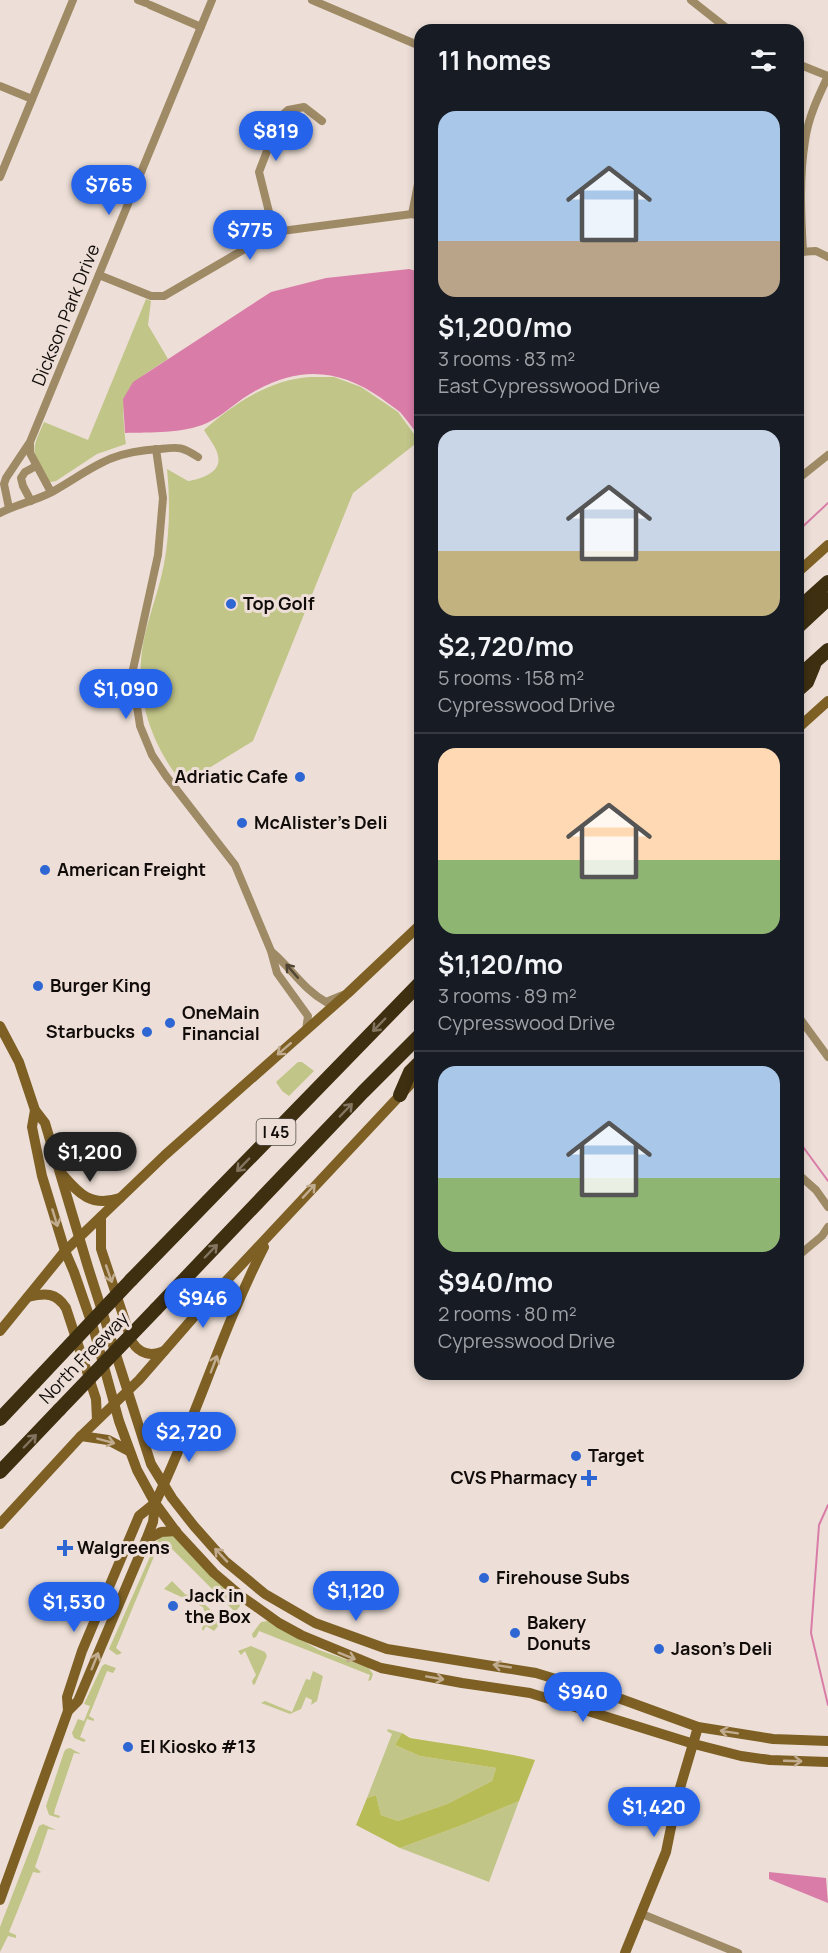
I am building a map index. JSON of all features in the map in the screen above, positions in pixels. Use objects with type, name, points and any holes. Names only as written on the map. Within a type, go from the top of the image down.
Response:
[{"type":"highway","points":[[804,604],[828,582]]},
{"type":"highway","points":[[804,621],[828,599]]},
{"type":"highway","points":[[804,672],[828,650]]},
{"type":"highway","points":[[804,685],[815,662]]},
{"type":"highway","name":"North Freeway","points":[[0,1419],[131,1280],[414,989]]},
{"type":"highway","name":"North Freeway","points":[[0,1472],[414,1041]]},
{"type":"highway","points":[[400,1095],[414,1068]]},
{"type":"main road","points":[[804,567],[828,545]]},
{"type":"main road","points":[[804,723],[828,701]]},
{"type":"main road","points":[[0,1331],[65,1251],[165,1155],[348,993],[414,931]]},
{"type":"main road","points":[[0,1026],[19,1062],[35,1110],[45,1123],[151,1464],[194,1526],[225,1561],[265,1594],[315,1623],[387,1649],[536,1673],[621,1699],[698,1727],[773,1739],[824,1741]]},
{"type":"main road","points":[[0,1524],[81,1436],[127,1392],[270,1234],[414,1080]]},
{"type":"main road","points":[[35,1110],[32,1127],[42,1176],[65,1251],[79,1286],[129,1451],[155,1503],[176,1531],[214,1573],[271,1617],[315,1642],[381,1668],[530,1693],[694,1744],[741,1756],[770,1760],[828,1762]]},
{"type":"main road","points":[[60,1173],[78,1192],[91,1200],[109,1202],[120,1198]]},
{"type":"main road","points":[[101,1217],[101,1249],[132,1342],[144,1353],[155,1354],[165,1350]]},
{"type":"main road","points":[[68,1711],[78,1701],[153,1522],[155,1503],[205,1388],[246,1282],[270,1234]]},
{"type":"main road","points":[[28,1297],[51,1294],[60,1299],[66,1308],[96,1399],[97,1420]]},
{"type":"main road","points":[[81,1436],[108,1440],[129,1451]]},
{"type":"main road","points":[[0,1900],[68,1711],[67,1697],[86,1641],[139,1516],[155,1503]]},
{"type":"main road","points":[[146,1540],[161,1532],[176,1531]]},
{"type":"main road","points":[[381,1668],[387,1649]]},
{"type":"main road","points":[[530,1693],[536,1673]]},
{"type":"main road","points":[[625,1953],[666,1852],[677,1798],[698,1727]]},
{"type":"main road","points":[[770,1760],[773,1739]]},
{"type":"street","points":[[0,177],[73,0]]},
{"type":"street","name":"Dickson Park Drive","points":[[9,508],[4,484],[6,478],[30,442],[212,0]]},
{"type":"street","points":[[312,0],[414,43]]},
{"type":"street","points":[[691,0],[721,24]]},
{"type":"street","points":[[145,3],[201,27]]},
{"type":"street","points":[[804,66],[828,76],[813,109],[805,141],[804,160]]},
{"type":"street","points":[[0,86],[32,99]]},
{"type":"street","points":[[274,232],[259,172],[280,117],[288,110],[304,107],[322,121]]},
{"type":"street","points":[[99,275],[151,296],[164,296],[274,232],[414,215]]},
{"type":"street","points":[[804,252],[816,251],[828,257]]},
{"type":"street","points":[[30,442],[30,453],[51,492]]},
{"type":"street","points":[[0,513],[51,492],[100,461],[122,453],[183,447],[198,457]]},
{"type":"street","points":[[156,449],[163,498],[158,555],[132,674],[140,726],[152,755],[166,776],[235,865],[278,973],[308,1016],[306,1030]]},
{"type":"street","points":[[804,474],[828,455]]},
{"type":"street","points":[[31,501],[21,478],[25,472],[36,466]]},
{"type":"street","points":[[271,951],[288,966],[310,993],[326,1002],[348,993]]},
{"type":"street","points":[[804,1025],[828,1057]]},
{"type":"street","points":[[804,1179],[816,1190],[828,1207]]},
{"type":"street","points":[[804,1251],[822,1236],[828,1227]]},
{"type":"street","points":[[642,1914],[738,1953]]},
{"type":"green space","points":[[146,299],[151,301],[148,325],[168,359],[133,384],[128,391],[124,411],[126,444],[97,454],[51,482],[38,464],[35,452],[36,441],[44,422],[88,440]]},
{"type":"green space","name":"Top Golf","points":[[334,377],[361,387],[398,412],[414,434],[414,445],[353,493],[253,741],[183,784],[162,753],[154,736],[143,700],[141,682],[143,644],[166,552],[169,516],[167,469],[188,481],[209,474],[217,467],[218,456],[204,430],[253,394],[295,379]]},
{"type":"green space","points":[[298,1062],[302,1062],[314,1071],[289,1096],[276,1082]]},
{"type":"green space","points":[[170,1534],[239,1600],[240,1606],[231,1617],[234,1611],[172,1549],[161,1557],[155,1554],[116,1648],[122,1653],[117,1655],[109,1649],[157,1541],[160,1537]]},
{"type":"green space","points":[[172,1581],[186,1595],[191,1591],[222,1621],[214,1631],[206,1626],[203,1631],[202,1629],[206,1616],[203,1607],[164,1589]]},
{"type":"green space","points":[[268,1621],[319,1650],[368,1667],[373,1674],[371,1680],[368,1681],[370,1675],[259,1631],[253,1638],[252,1634],[261,1622]]},
{"type":"green space","points":[[251,1646],[265,1652],[267,1656],[253,1685],[252,1681],[256,1675],[245,1651],[241,1655],[238,1651]]},
{"type":"green space","points":[[105,1664],[116,1668],[113,1673],[107,1671],[89,1716],[94,1721],[87,1719],[80,1737],[86,1740],[84,1742],[74,1738],[72,1733],[78,1719],[84,1721],[90,1706],[84,1704]]},
{"type":"green space","points":[[313,1671],[323,1676],[317,1701],[311,1705],[312,1700],[306,1697],[301,1709],[290,1714],[261,1703],[265,1701],[292,1712],[306,1679],[310,1680]]},
{"type":"green space","points":[[388,1729],[402,1733],[395,1745],[420,1756],[496,1768],[492,1781],[447,1804],[398,1821],[381,1815],[376,1795],[367,1798],[392,1734],[387,1731]]},
{"type":"green space","points":[[402,1733],[410,1738],[489,1750],[535,1760],[519,1801],[400,1848],[356,1825],[367,1798],[376,1795],[381,1815],[398,1821],[447,1804],[492,1781],[496,1768],[420,1756],[395,1745]]},
{"type":"green space","points":[[70,1748],[81,1754],[74,1753],[55,1809],[54,1814],[60,1816],[59,1818],[49,1815],[46,1806],[64,1752]]},
{"type":"green space","points":[[519,1801],[489,1882],[400,1848],[465,1824]]},
{"type":"green space","points":[[43,1824],[56,1830],[48,1829],[35,1867],[41,1872],[33,1872],[9,1932],[16,1935],[16,1938],[8,1936],[0,1952],[0,1927],[39,1826]]},
{"type":"shaded area","points":[[414,270],[414,430],[400,412],[366,388],[335,376],[305,374],[273,382],[250,394],[213,420],[197,427],[166,432],[125,433],[123,399],[133,382],[271,292],[326,278]]},
{"type":"shaded area","points":[[769,1872],[826,1878],[828,1903],[769,1879]]},
{"type":"waterway","points":[[804,525],[828,503]]},
{"type":"waterway","points":[[804,1148],[828,1181]]},
{"type":"waterway","points":[[828,1505],[819,1525],[811,1633],[828,1705]]},
{"type":"place","name":"Top Golf","points":[[231,604]]},
{"type":"place","name":"Adriatic Cafe","points":[[300,777]]},
{"type":"place","name":"McAlister's Deli","points":[[242,823]]},
{"type":"place","name":"American Freight","points":[[45,870]]},
{"type":"place","name":"Burger King","points":[[38,986]]},
{"type":"place","name":"OneMain Financial","points":[[170,1023]]},
{"type":"place","name":"Starbucks","points":[[147,1032]]},
{"type":"place","name":"Target","points":[[576,1456]]},
{"type":"place","name":"CVS Pharmacy","points":[[589,1478]]},
{"type":"place","name":"Walgreens","points":[[65,1548]]},
{"type":"place","name":"Firehouse Subs","points":[[484,1578]]},
{"type":"place","name":"Jack in the Box","points":[[173,1606]]},
{"type":"place","name":"Bakery Donuts","points":[[515,1633]]},
{"type":"place","name":"Jason's Deli","points":[[659,1649]]},
{"type":"place","name":"El Kiosko #13","points":[[128,1747]]}]
